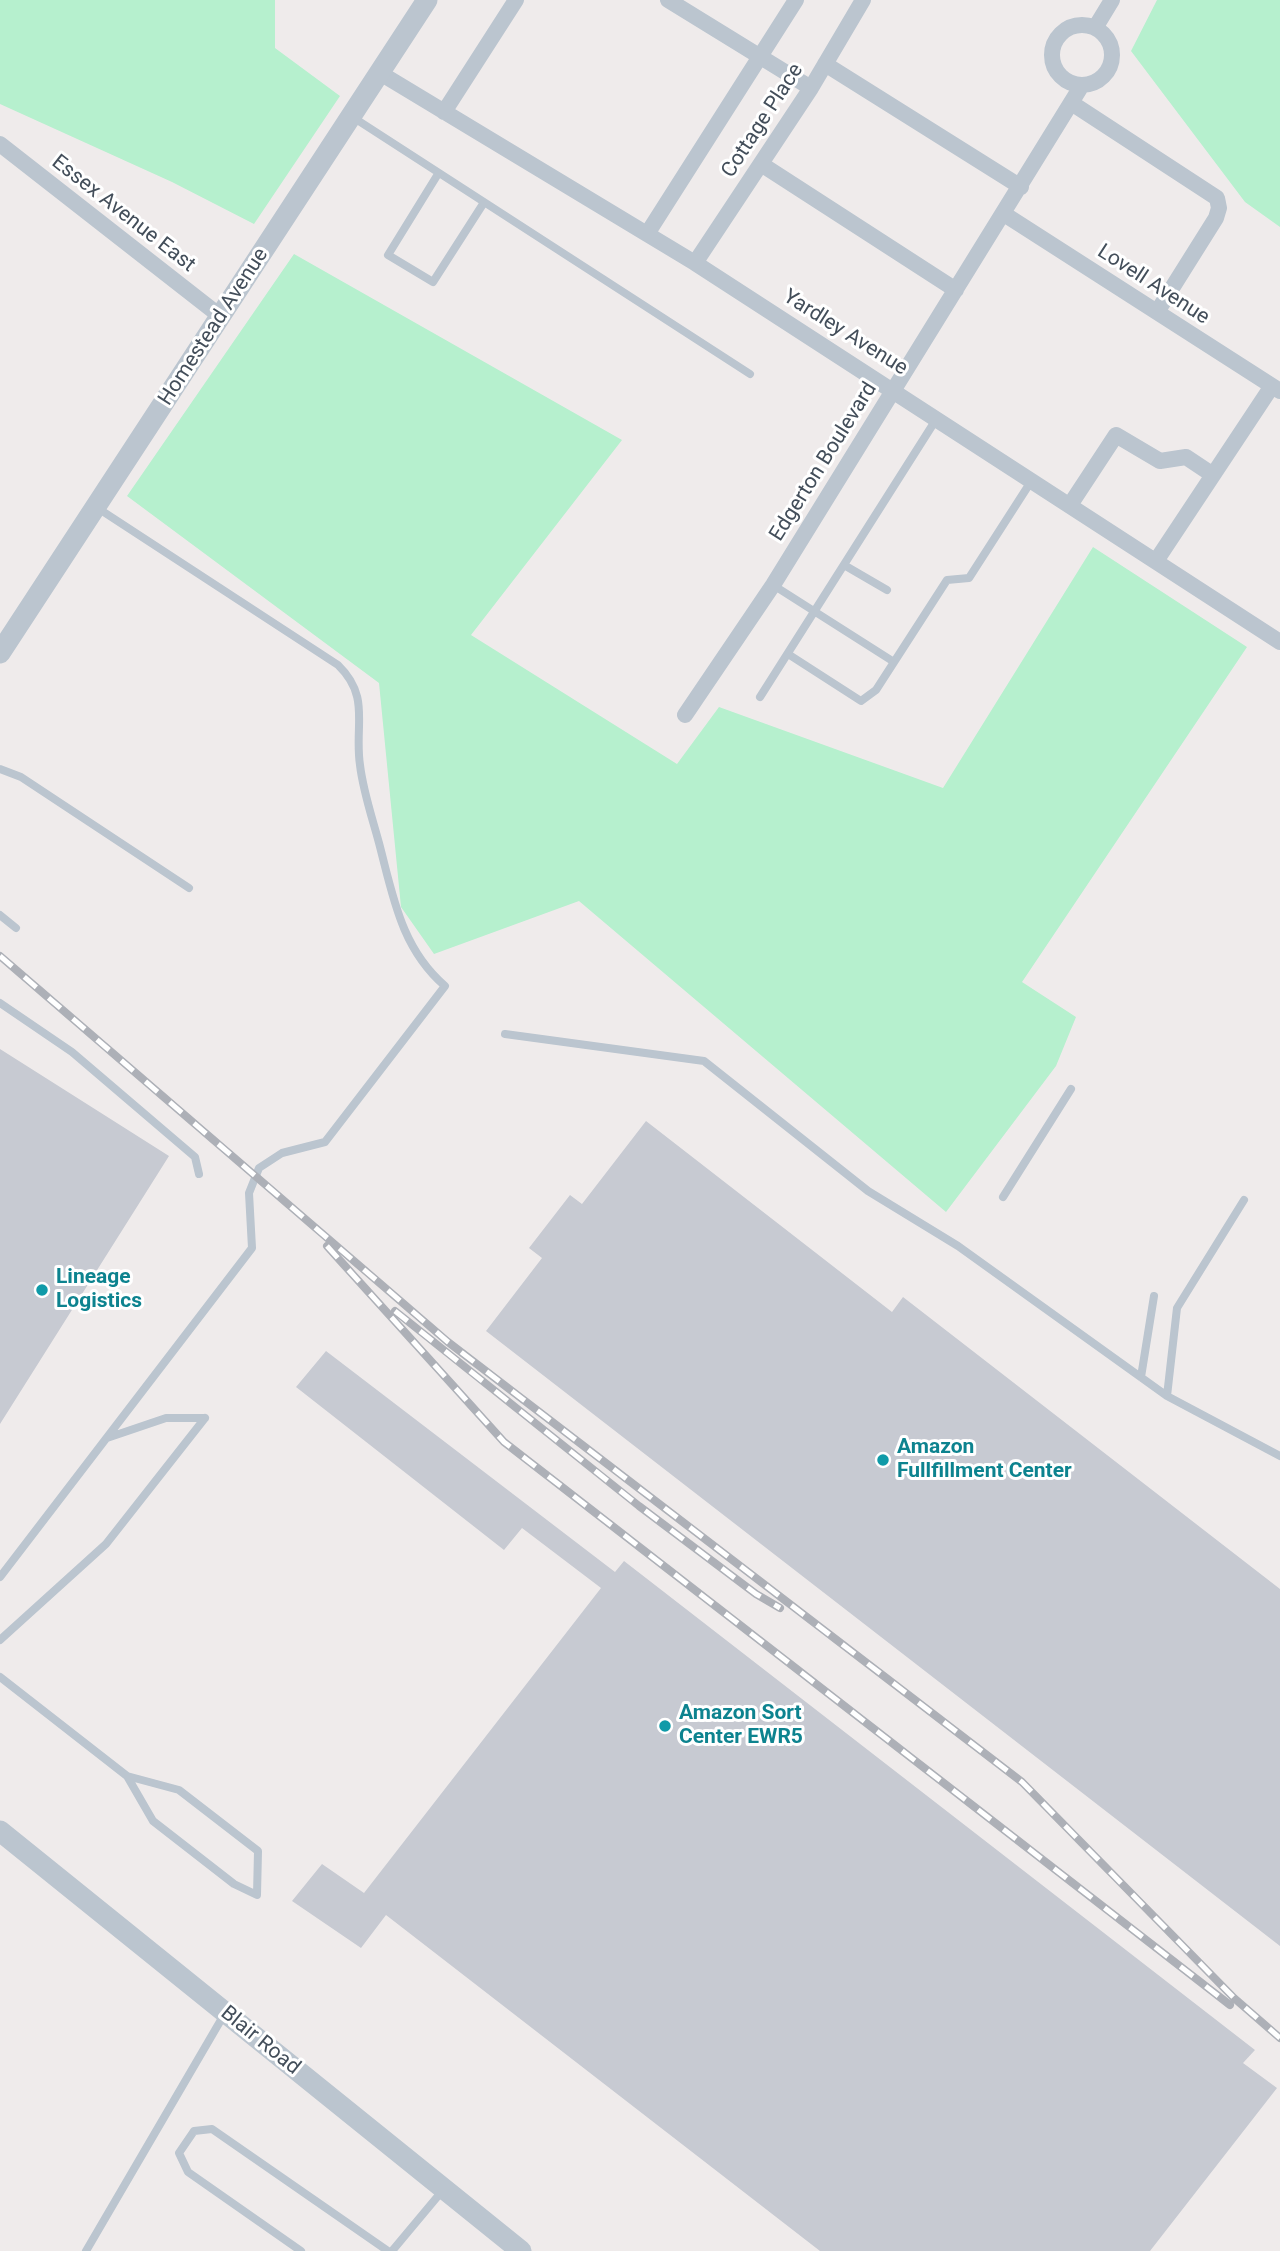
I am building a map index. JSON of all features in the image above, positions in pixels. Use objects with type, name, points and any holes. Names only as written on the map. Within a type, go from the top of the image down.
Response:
[{"type":"street","name":"Homestead Avenue","points":[[0,653],[427,0]]},
{"type":"street","points":[[444,112],[516,0]]},
{"type":"street","points":[[668,0],[811,88]]},
{"type":"street","points":[[647,234],[796,0]]},
{"type":"street","name":"Cottage Place","points":[[695,263],[811,88],[863,0]]},
{"type":"street","points":[[1095,28],[1112,0]]},
{"type":"street","points":[[1078,26],[1095,28],[1111,48],[1110,65],[1100,79],[1082,85],[1063,79],[1057,72],[1052,53],[1054,43],[1068,29],[1078,26]]},
{"type":"street","points":[[825,64],[1021,187]]},
{"type":"street","name":"Yardley Avenue","points":[[380,73],[695,263],[1280,642]]},
{"type":"street","name":"Edgerton Boulevard","points":[[685,715],[773,585],[1073,104],[1082,85]]},
{"type":"street","points":[[1073,104],[1217,198],[1219,208],[1216,218],[1157,312]]},
{"type":"street","name":"Essex Avenue East","points":[[0,144],[220,316]]},
{"type":"street","points":[[761,164],[956,289]]},
{"type":"street","name":"Lovell Avenue","points":[[1004,214],[1276,389]]},
{"type":"street","points":[[1156,561],[1213,475],[1276,389]]},
{"type":"street","points":[[1070,505],[1116,435],[1160,461],[1186,457],[1213,475]]},
{"type":"street","name":"Blair Road","points":[[0,1831],[521,2251]]},
{"type":"lane","points":[[351,117],[750,374]]},
{"type":"lane","points":[[438,174],[388,255],[433,282],[484,204]]},
{"type":"lane","points":[[760,697],[937,418]]},
{"type":"lane","points":[[788,654],[861,701],[876,690],[947,580],[969,578],[1032,480]]},
{"type":"lane","points":[[0,1577],[252,1248],[248,1193],[260,1168],[282,1153],[325,1142],[445,986],[421,961],[401,924],[361,778],[358,748],[359,697],[351,678],[338,665],[96,507]]},
{"type":"lane","points":[[844,565],[887,590]]},
{"type":"lane","points":[[773,585],[894,662]]},
{"type":"lane","points":[[0,769],[21,777],[189,888]]},
{"type":"lane","points":[[0,915],[16,928]]},
{"type":"lane","points":[[0,1003],[72,1052],[195,1157],[199,1174]]},
{"type":"lane","points":[[505,1034],[704,1061],[868,1191],[958,1246],[1167,1396],[1280,1456]]},
{"type":"lane","points":[[1003,1197],[1071,1089]]},
{"type":"lane","points":[[1167,1396],[1177,1308],[1244,1200]]},
{"type":"lane","points":[[1141,1377],[1154,1296]]},
{"type":"lane","points":[[0,1640],[106,1544],[205,1418],[166,1418],[107,1438]]},
{"type":"lane","points":[[0,1677],[127,1776],[153,1821],[233,1884],[257,1895],[258,1852],[179,1790],[127,1776]]},
{"type":"lane","points":[[86,2251],[225,2013]]},
{"type":"lane","points":[[301,2251],[188,2172],[179,2153],[194,2131],[212,2129],[390,2251],[443,2189]]},
{"type":"green space","points":[[0,0],[275,0],[275,48],[340,96],[254,224],[172,182],[0,104]]},
{"type":"green space","points":[[1157,0],[1280,0],[1280,227],[1245,202],[1131,51]]},
{"type":"green space","points":[[294,254],[622,440],[471,635],[677,764],[719,707],[943,788],[1093,547],[1247,647],[1022,982],[1076,1017],[1056,1066],[946,1212],[579,901],[434,954],[401,907],[379,683],[127,496]]},
{"type":"building","name":"Lineage Logistics","points":[[0,1049],[169,1156],[0,1424]]},
{"type":"building","name":"Amazon Fullfillment Center","points":[[646,1121],[892,1312],[903,1297],[1280,1589],[1280,1946],[486,1331],[542,1258],[529,1248],[570,1195],[582,1204]]},
{"type":"building","name":"Amazon Sort Center EWR5","points":[[326,1351],[615,1572],[624,1561],[1255,2050],[1243,2063],[1277,2088],[1150,2251],[820,2251],[386,1915],[361,1948],[292,1901],[322,1864],[364,1893],[601,1588],[522,1528],[504,1550],[296,1387]]},
{"type":"railway","points":[[0,956],[448,1342],[1022,1782],[1234,1998],[1280,2038]]},
{"type":"railway","points":[[327,1246],[504,1442],[1230,2005]]},
{"type":"railway","points":[[395,1311],[639,1506],[756,1594],[780,1608]]},
{"type":"place","name":"Lineage Logistics","points":[[42,1290]]},
{"type":"place","name":"Amazon Fullfillment Center","points":[[883,1460]]},
{"type":"place","name":"Amazon Sort Center EWR5","points":[[665,1726]]}]
